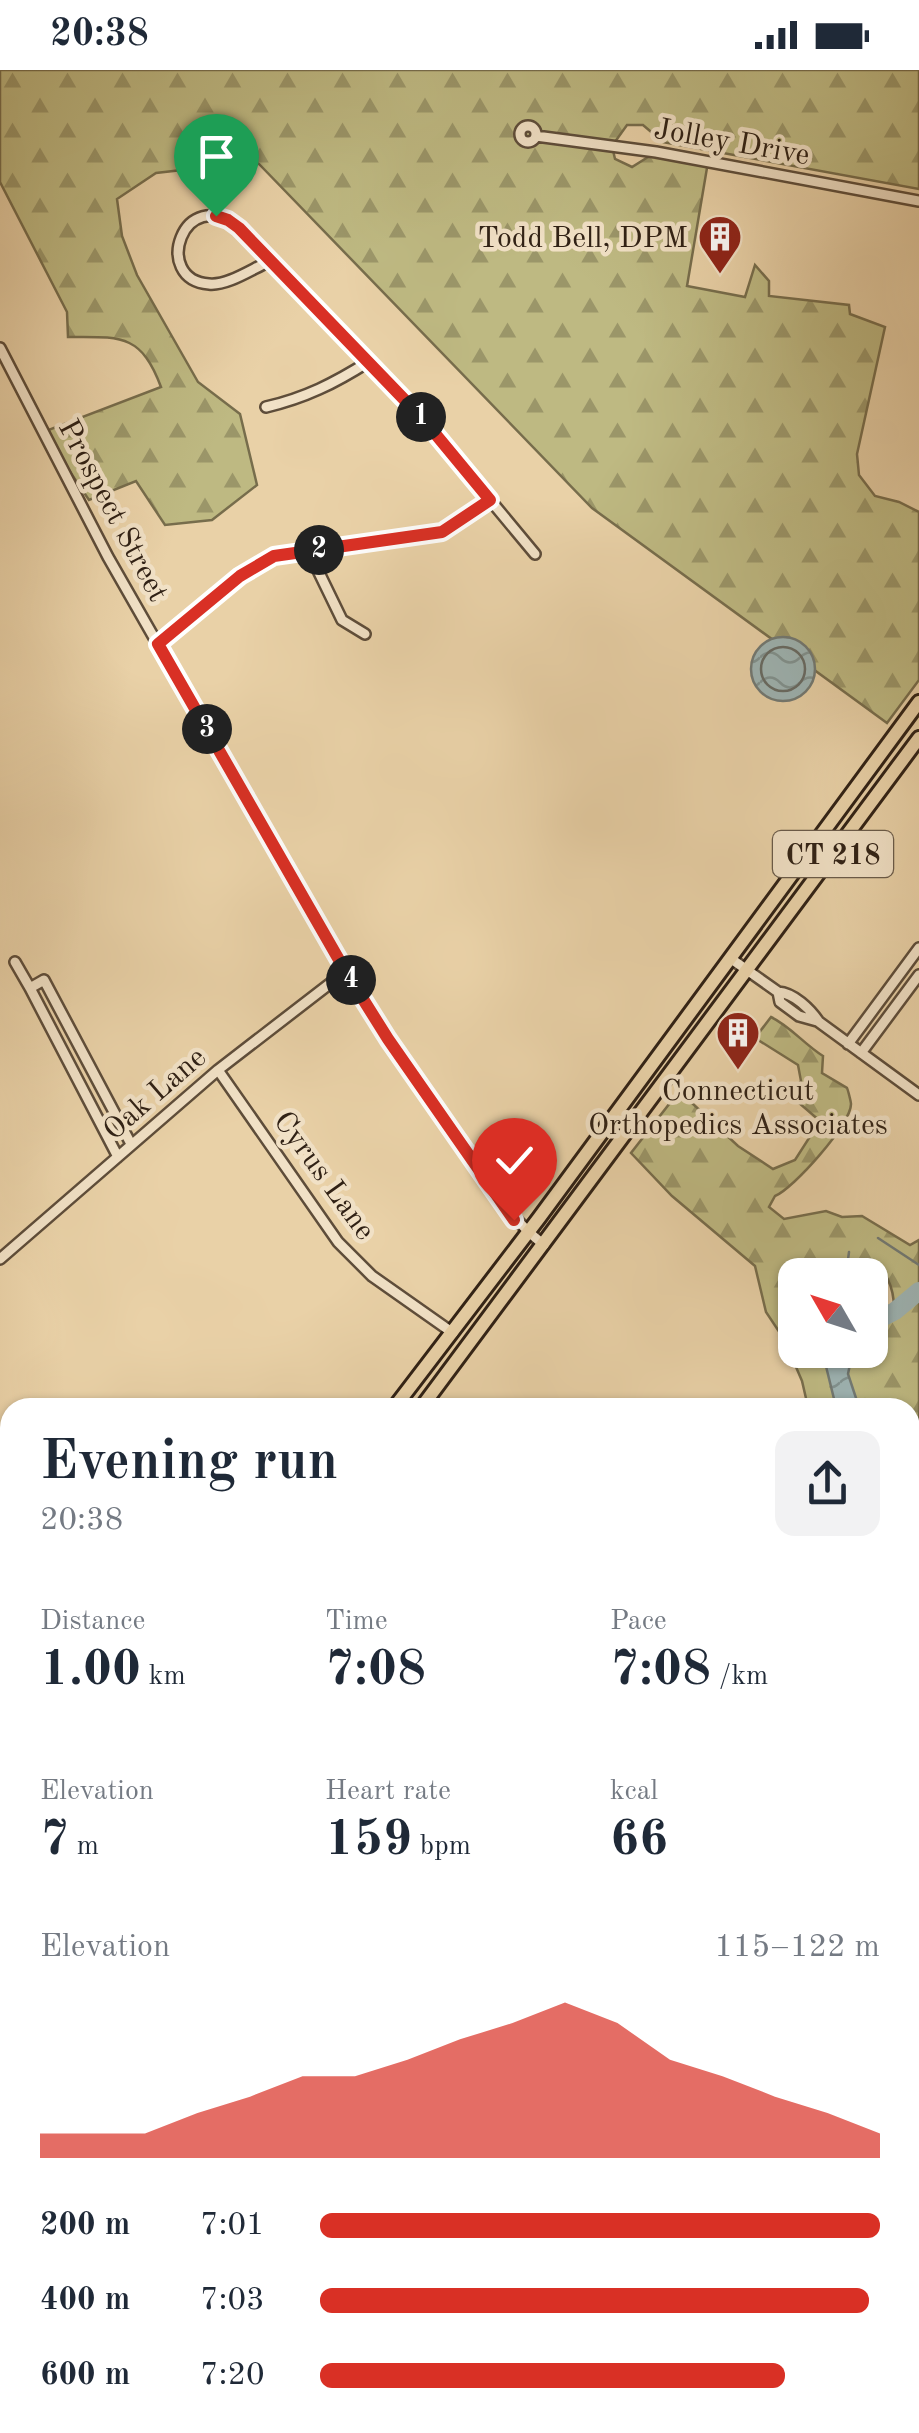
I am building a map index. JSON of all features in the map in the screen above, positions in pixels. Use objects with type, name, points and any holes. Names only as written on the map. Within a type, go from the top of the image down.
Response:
[{"type":"main road","name":"CT 218","points":[[402,1398],[919,702]]},
{"type":"main road","name":"CT 218","points":[[429,1398],[919,738]]},
{"type":"street","name":"Jolley Drive","points":[[536,136],[656,152],[919,201]]},
{"type":"street","points":[[268,262],[222,283],[208,284],[185,272],[178,246],[190,223],[202,217],[216,216],[239,228],[423,419],[535,554]]},
{"type":"street","name":"Prospect Street","points":[[0,348],[89,521],[346,972],[514,1220],[544,1245]]},
{"type":"street","points":[[266,407],[330,386],[368,362]]},
{"type":"street","points":[[158,644],[256,564],[274,556],[442,532],[490,500]]},
{"type":"street","points":[[308,552],[342,620],[365,634]]},
{"type":"street","points":[[848,1044],[919,948]]},
{"type":"street","points":[[730,958],[778,992],[780,1002],[799,1016],[819,1022],[919,1095]]},
{"type":"street","points":[[15,962],[118,1157]]},
{"type":"street","name":"Oak Lane","points":[[0,1259],[218,1070],[346,972]]},
{"type":"street","points":[[862,1054],[919,976]]},
{"type":"street","points":[[30,988],[44,980],[132,1144]]},
{"type":"street","name":"Cyrus Lane","points":[[218,1070],[338,1242],[372,1276],[453,1333]]},
{"type":"green space","points":[[0,70],[919,70],[919,189],[663,142],[643,125],[627,125],[612,146],[615,159],[632,167],[656,152],[708,162],[687,286],[745,297],[755,265],[769,281],[769,296],[849,305],[850,314],[885,327],[857,454],[859,475],[875,496],[919,512],[919,680],[887,723],[592,508],[259,164],[231,153],[208,167],[156,173],[117,199],[122,236],[137,275],[198,382],[240,414],[257,485],[212,520],[165,525],[136,481],[89,500],[43,432],[161,387],[136,347],[102,337],[68,337],[67,312],[0,182]]},
{"type":"green space","points":[[771,1017],[823,1056],[822,1073],[847,1088],[851,1104],[832,1140],[775,1196],[769,1207],[784,1219],[826,1211],[842,1217],[862,1216],[910,1245],[919,1240],[919,1398],[806,1398],[796,1368],[888,1368],[888,1312],[894,1309],[888,1258],[778,1258],[778,1330],[766,1312],[755,1266],[672,1196],[631,1153],[677,1094],[738,1146],[773,1169],[795,1160],[820,1121],[792,1097],[801,1081],[798,1065],[755,1038]]},
{"type":"water","points":[[783,637],[806,646],[815,669],[806,692],[783,701],[760,692],[751,669],[760,646]]},
{"type":"water","points":[[826,1368],[849,1368],[856,1398],[834,1398]]},
{"type":"waterway","points":[[878,1238],[919,1265]]},
{"type":"waterway","points":[[848,1258],[849,1252]]},
{"type":"waterway","points":[[888,1315],[919,1291]]},
{"type":"place","name":"Todd Bell, DPM","points":[[720,275]]},
{"type":"place","name":"Connecticut Orthopedics Associates","points":[[738,1071]]},
{"type":"route","points":[[216,216],[239,228],[423,419],[490,500],[442,532],[274,556],[240,576],[158,644],[346,972],[514,1220]]}]
